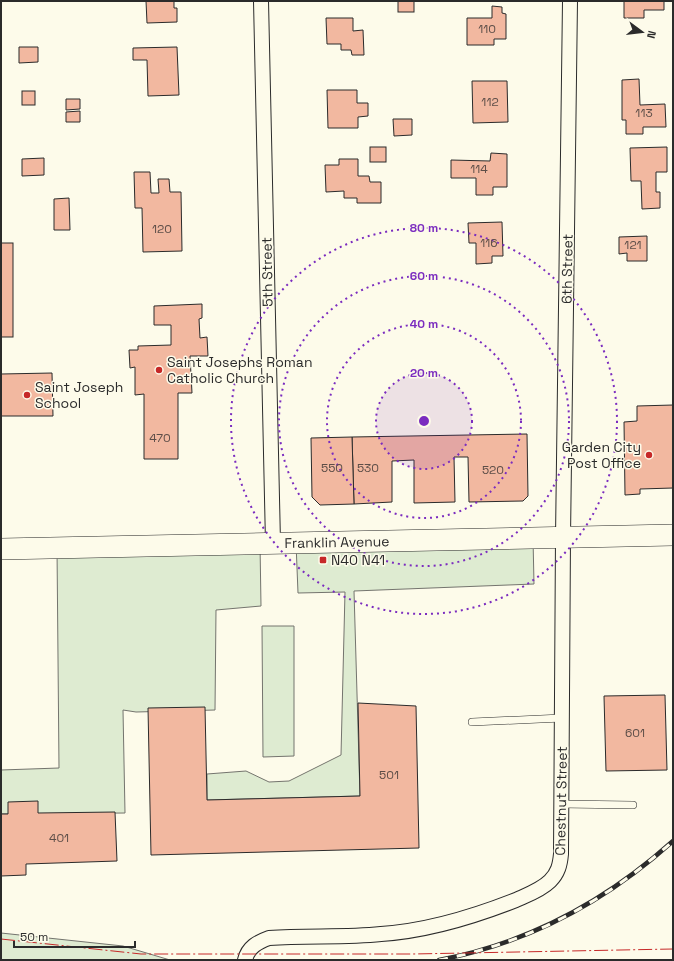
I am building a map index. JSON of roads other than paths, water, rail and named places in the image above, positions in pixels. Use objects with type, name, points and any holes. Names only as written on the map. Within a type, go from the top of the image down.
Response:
[{"type":"main road","name":"Franklin Avenue","points":[[1,549],[673,535]]},
{"type":"street","name":"5th Street","points":[[261,1],[273,543]]},
{"type":"street","name":"6th Street","points":[[563,537],[570,1]]},
{"type":"street","name":"Chestnut Street","points":[[245,960],[246,955],[256,944],[269,938],[375,935],[436,926],[477,914],[532,893],[550,881],[558,869],[561,854],[563,537]]},
{"type":"lane","points":[[472,722],[562,718]]},
{"type":"lane","points":[[561,804],[633,805]]},
{"type":"railway","points":[[439,960],[472,953],[504,943],[535,931],[564,917],[593,901],[620,883],[673,841]]},
{"type":"place","name":"Saint Josephs Roman Catholic Church","points":[[159,370]]},
{"type":"place","name":"Saint Joseph School","points":[[27,395]]},
{"type":"place","name":"Garden City Post Office","points":[[649,455]]},
{"type":"place","name":"N40 N41","points":[[323,560]]}]
